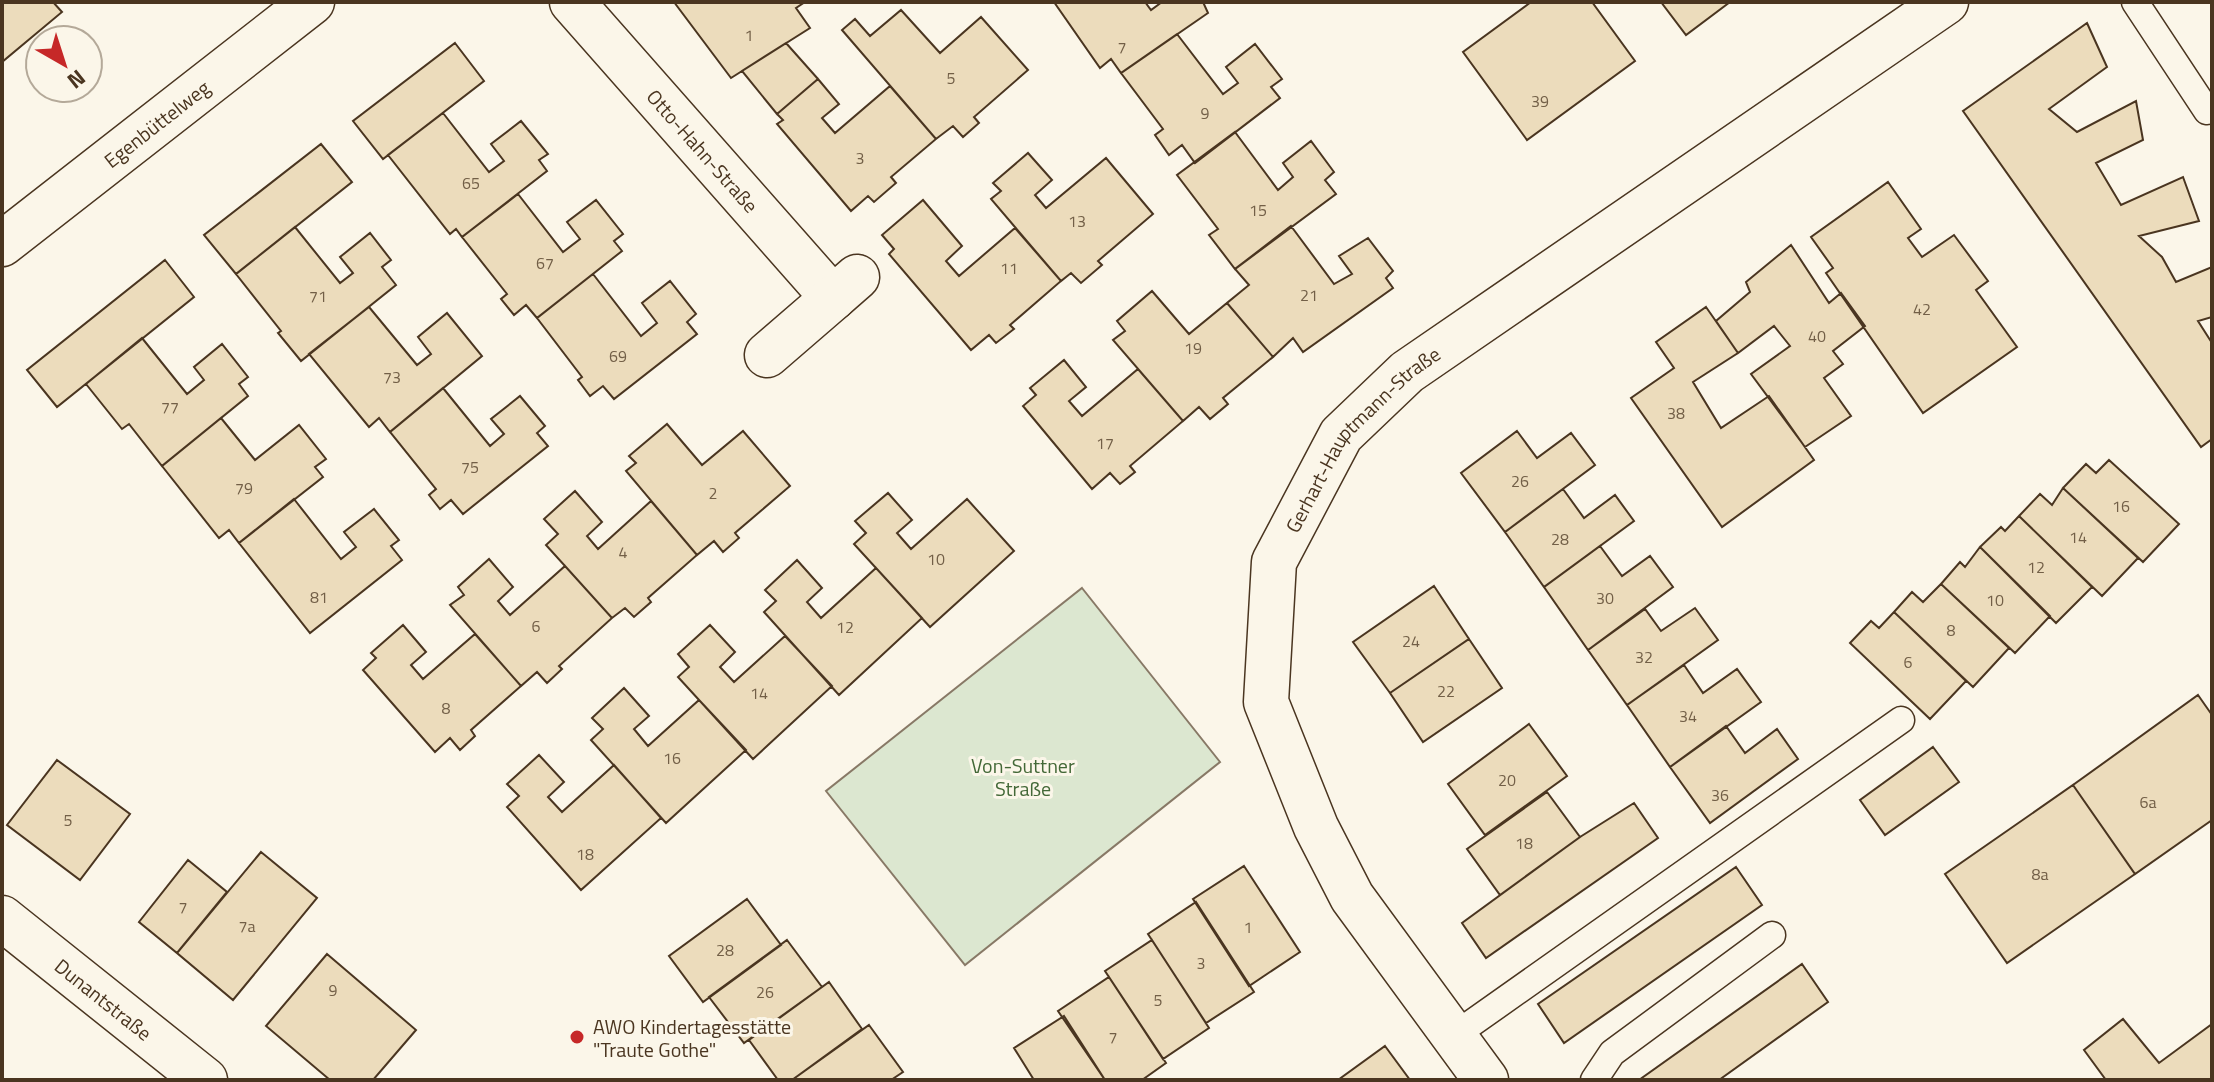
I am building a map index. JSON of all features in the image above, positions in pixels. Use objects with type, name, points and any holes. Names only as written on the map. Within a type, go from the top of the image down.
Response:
[{"type":"street","name":"Egenbüttelweg","points":[[2,244],[312,2]]},
{"type":"street","name":"Otto-Hahn-Straße","points":[[572,2],[845,288],[767,355]]},
{"type":"street","name":"Gerhart-Hauptmann-Straße","points":[[1486,1080],[1352,897],[1316,827],[1266,702],[1274,562],[1341,435],[1407,372],[1946,2]]},
{"type":"street","name":"Dunantstraße","points":[[2,918],[205,1080]]},
{"type":"lane","points":[[2135,2],[2207,111]]},
{"type":"lane","points":[[1455,1035],[1901,720]]},
{"type":"lane","points":[[1594,1080],[1612,1053],[1772,935]]},
{"type":"green space","name":"Von-Suttner Straße","points":[[1082,588],[1220,762],[965,965],[826,791]]},
{"type":"building","points":[[2,2],[53,2],[62,12],[48,24],[24,24],[24,44],[2,62]]},
{"type":"building","points":[[674,2],[805,2],[796,8],[810,28],[731,78]]},
{"type":"building","points":[[1054,2],[1145,2],[1151,10],[1162,2],[1203,2],[1208,13],[1121,73],[1111,59],[1100,68]]},
{"type":"building","points":[[1531,2],[1592,2],[1635,61],[1527,140],[1463,52]]},
{"type":"building","points":[[1661,2],[1730,2],[1686,35]]},
{"type":"building","points":[[901,10],[940,53],[981,17],[1028,70],[974,117],[979,123],[963,137],[953,126],[936,139],[842,30],[855,19],[870,36]]},
{"type":"building","points":[[2087,23],[2107,67],[2049,109],[2077,132],[2136,101],[2143,140],[2096,163],[2121,205],[2183,177],[2199,221],[2139,236],[2162,257],[2176,282],[2212,267],[2212,317],[2198,321],[2212,343],[2212,439],[2201,447],[1963,111]]},
{"type":"building","points":[[1177,34],[1223,94],[1238,83],[1226,67],[1255,44],[1282,79],[1271,87],[1280,98],[1195,163],[1182,145],[1169,155],[1155,135],[1163,129],[1121,73]]},
{"type":"building","points":[[455,43],[484,81],[383,159],[353,121]]},
{"type":"building","points":[[786,43],[818,79],[777,114],[742,71]]},
{"type":"building","points":[[818,79],[839,104],[822,118],[835,133],[890,86],[936,139],[891,177],[896,183],[874,202],[868,196],[851,211],[777,124],[783,120],[777,114]]},
{"type":"building","points":[[443,113],[489,172],[504,161],[491,144],[521,121],[548,154],[539,160],[547,171],[462,237],[456,229],[450,234],[388,155]]},
{"type":"building","points":[[1235,132],[1278,190],[1293,177],[1283,163],[1311,141],[1334,172],[1325,180],[1336,194],[1235,269],[1209,235],[1218,229],[1177,175]]},
{"type":"building","points":[[321,144],[352,182],[236,274],[204,235]]},
{"type":"building","points":[[1028,153],[1052,180],[1035,195],[1046,208],[1106,158],[1153,214],[1098,261],[1102,265],[1081,283],[1071,273],[1061,281],[991,199],[1001,191],[993,183]]},
{"type":"building","points":[[1888,182],[1921,229],[1908,238],[1922,257],[1954,235],[1988,281],[1976,290],[2017,347],[1923,413],[1826,273],[1833,268],[1811,237]]},
{"type":"building","points":[[518,194],[563,252],[580,239],[567,222],[596,200],[623,234],[614,241],[622,251],[537,318],[526,305],[514,315],[501,299],[507,294],[462,237]]},
{"type":"building","points":[[923,200],[962,246],[946,261],[959,276],[1015,228],[1061,281],[1010,325],[1014,329],[996,343],[989,335],[971,350],[889,254],[894,249],[882,235]]},
{"type":"building","points":[[1291,226],[1334,284],[1352,274],[1339,256],[1368,238],[1393,271],[1386,278],[1393,288],[1303,352],[1293,338],[1273,357],[1227,303],[1249,285],[1235,269]]},
{"type":"building","points":[[295,227],[340,283],[353,273],[340,257],[370,233],[391,260],[382,267],[396,285],[301,361],[236,274]]},
{"type":"building","points":[[1791,245],[1829,303],[1841,293],[1865,326],[1833,351],[1843,364],[1824,378],[1851,416],[1805,447],[1751,374],[1790,346],[1774,326],[1738,353],[1716,321],[1750,292],[1746,282]]},
{"type":"building","points":[[165,260],[194,297],[57,407],[27,370]]},
{"type":"building","points":[[593,274],[641,336],[657,323],[642,303],[670,281],[696,314],[687,322],[697,334],[614,399],[603,386],[590,396],[578,380],[582,377],[537,318]]},
{"type":"building","points":[[1152,291],[1189,334],[1227,303],[1273,357],[1223,398],[1228,404],[1210,419],[1199,407],[1183,421],[1113,340],[1125,331],[1117,321]]},
{"type":"building","points":[[369,307],[417,365],[431,354],[418,337],[447,313],[482,356],[390,432],[379,418],[369,427],[309,354]]},
{"type":"building","points":[[1706,307],[1738,353],[1693,382],[1721,428],[1769,396],[1814,460],[1722,527],[1631,398],[1674,368],[1656,342]]},
{"type":"building","points":[[142,338],[187,394],[204,380],[194,367],[222,344],[248,377],[239,384],[248,396],[162,466],[129,424],[122,429],[86,384]]},
{"type":"building","points":[[1064,360],[1086,387],[1069,401],[1082,416],[1138,369],[1183,421],[1130,466],[1135,472],[1120,484],[1110,473],[1092,489],[1023,406],[1036,395],[1030,388]]},
{"type":"building","points":[[443,388],[490,446],[504,434],[491,419],[520,396],[545,426],[537,433],[548,446],[463,514],[451,500],[440,509],[429,495],[436,489],[390,432]]},
{"type":"building","points":[[221,418],[255,460],[299,425],[326,459],[315,467],[323,477],[239,543],[229,530],[219,538],[162,466]]},
{"type":"building","points":[[667,424],[702,465],[743,431],[790,486],[735,533],[739,538],[723,552],[714,541],[697,555],[626,471],[636,463],[629,456]]},
{"type":"building","points":[[1517,431],[1537,458],[1571,433],[1595,465],[1505,532],[1461,473]]},
{"type":"building","points":[[2109,460],[2179,524],[2143,562],[2063,488],[2086,464],[2096,473]]},
{"type":"building","points":[[2063,488],[2138,558],[2102,596],[2019,516],[2040,494],[2052,505]]},
{"type":"building","points":[[1563,489],[1584,518],[1615,495],[1634,521],[1544,587],[1505,532]]},
{"type":"building","points":[[575,491],[602,522],[587,536],[598,549],[651,501],[697,555],[648,598],[651,602],[634,617],[625,608],[612,618],[546,545],[558,534],[544,519]]},
{"type":"building","points":[[888,493],[912,520],[897,533],[911,549],[967,499],[1014,551],[930,627],[854,544],[866,533],[855,521]]},
{"type":"building","points":[[294,499],[341,559],[356,547],[344,532],[374,509],[399,540],[391,546],[402,560],[310,633],[239,543]]},
{"type":"building","points":[[2019,516],[2092,587],[2056,623],[1980,547],[2001,527],[2005,531]]},
{"type":"building","points":[[1600,546],[1622,576],[1650,556],[1673,587],[1588,650],[1544,587]]},
{"type":"building","points":[[1980,547],[2050,616],[2015,653],[1941,584],[1960,562],[1965,567]]},
{"type":"building","points":[[489,559],[513,587],[498,601],[510,615],[565,566],[612,618],[559,666],[562,669],[547,683],[537,672],[521,686],[450,605],[464,595],[458,587]]},
{"type":"building","points":[[797,560],[822,588],[807,602],[821,618],[876,568],[922,618],[839,695],[764,612],[776,601],[765,590]]},
{"type":"building","points":[[1941,584],[2009,648],[1973,687],[1894,612],[1912,592],[1923,602]]},
{"type":"building","points":[[1434,586],[1469,639],[1390,693],[1353,642]]},
{"type":"building","points":[[1695,608],[1718,640],[1627,705],[1588,650],[1645,609],[1661,631]]},
{"type":"building","points":[[1894,612],[1966,681],[1930,719],[1850,643],[1871,621],[1879,628]]},
{"type":"building","points":[[403,625],[426,652],[411,665],[423,679],[475,634],[521,686],[471,730],[475,736],[460,750],[450,738],[435,752],[363,670],[376,658],[371,653]]},
{"type":"building","points":[[710,625],[735,652],[720,667],[734,682],[785,636],[832,686],[753,759],[678,677],[689,667],[678,654]]},
{"type":"building","points":[[1469,639],[1502,688],[1423,742],[1390,693]]},
{"type":"building","points":[[1684,665],[1703,693],[1737,669],[1761,702],[1670,767],[1627,705]]},
{"type":"building","points":[[624,688],[649,716],[634,729],[648,746],[699,700],[746,750],[666,823],[591,740],[603,729],[592,718]]},
{"type":"building","points":[[2198,695],[2212,715],[2212,820],[2135,874],[2073,785]]},
{"type":"building","points":[[1529,724],[1567,776],[1485,835],[1448,784]]},
{"type":"building","points":[[1726,726],[1745,753],[1777,729],[1798,759],[1710,823],[1670,767]]},
{"type":"building","points":[[1933,747],[1959,782],[1885,835],[1860,800]]},
{"type":"building","points":[[539,755],[564,782],[548,797],[562,812],[614,765],[661,818],[581,890],[507,807],[519,796],[507,784]]},
{"type":"building","points":[[57,760],[130,814],[80,880],[7,825]]},
{"type":"building","points":[[2073,785],[2135,874],[2007,963],[1945,874]]},
{"type":"building","points":[[1547,792],[1580,837],[1500,895],[1467,849]]},
{"type":"building","points":[[1634,803],[1658,838],[1486,958],[1462,923],[1580,837]]},
{"type":"building","points":[[261,852],[317,898],[233,1000],[177,953]]},
{"type":"building","points":[[188,860],[227,892],[177,953],[139,922]]},
{"type":"building","points":[[1244,866],[1300,952],[1249,986],[1193,899]]},
{"type":"building","points":[[1736,867],[1762,905],[1564,1043],[1538,1004]]},
{"type":"building","points":[[747,899],[781,945],[703,1002],[669,956]]},
{"type":"building","points":[[1196,902],[1254,992],[1206,1023],[1148,934]]},
{"type":"building","points":[[787,940],[822,987],[744,1043],[709,997]]},
{"type":"building","points":[[1152,940],[1209,1028],[1163,1059],[1105,971]]},
{"type":"building","points":[[327,954],[416,1030],[373,1080],[330,1080],[266,1026]]},
{"type":"building","points":[[1802,964],[1828,1002],[1719,1080],[1639,1080]]},
{"type":"building","points":[[1109,977],[1166,1063],[1142,1080],[1105,1080],[1058,1011]]},
{"type":"building","points":[[829,982],[862,1029],[792,1080],[778,1080],[749,1040]]},
{"type":"building","points":[[1064,1016],[1105,1080],[1034,1080],[1014,1048]]},
{"type":"building","points":[[2123,1019],[2159,1063],[2212,1024],[2212,1080],[2106,1080],[2084,1050]]},
{"type":"building","points":[[869,1025],[903,1072],[891,1080],[792,1080]]},
{"type":"building","points":[[1385,1046],[1410,1080],[1338,1080]]},
{"type":"place","name":"AWO Kindertagesstätte \"Traute Gothe\"","points":[[577,1037]]}]
